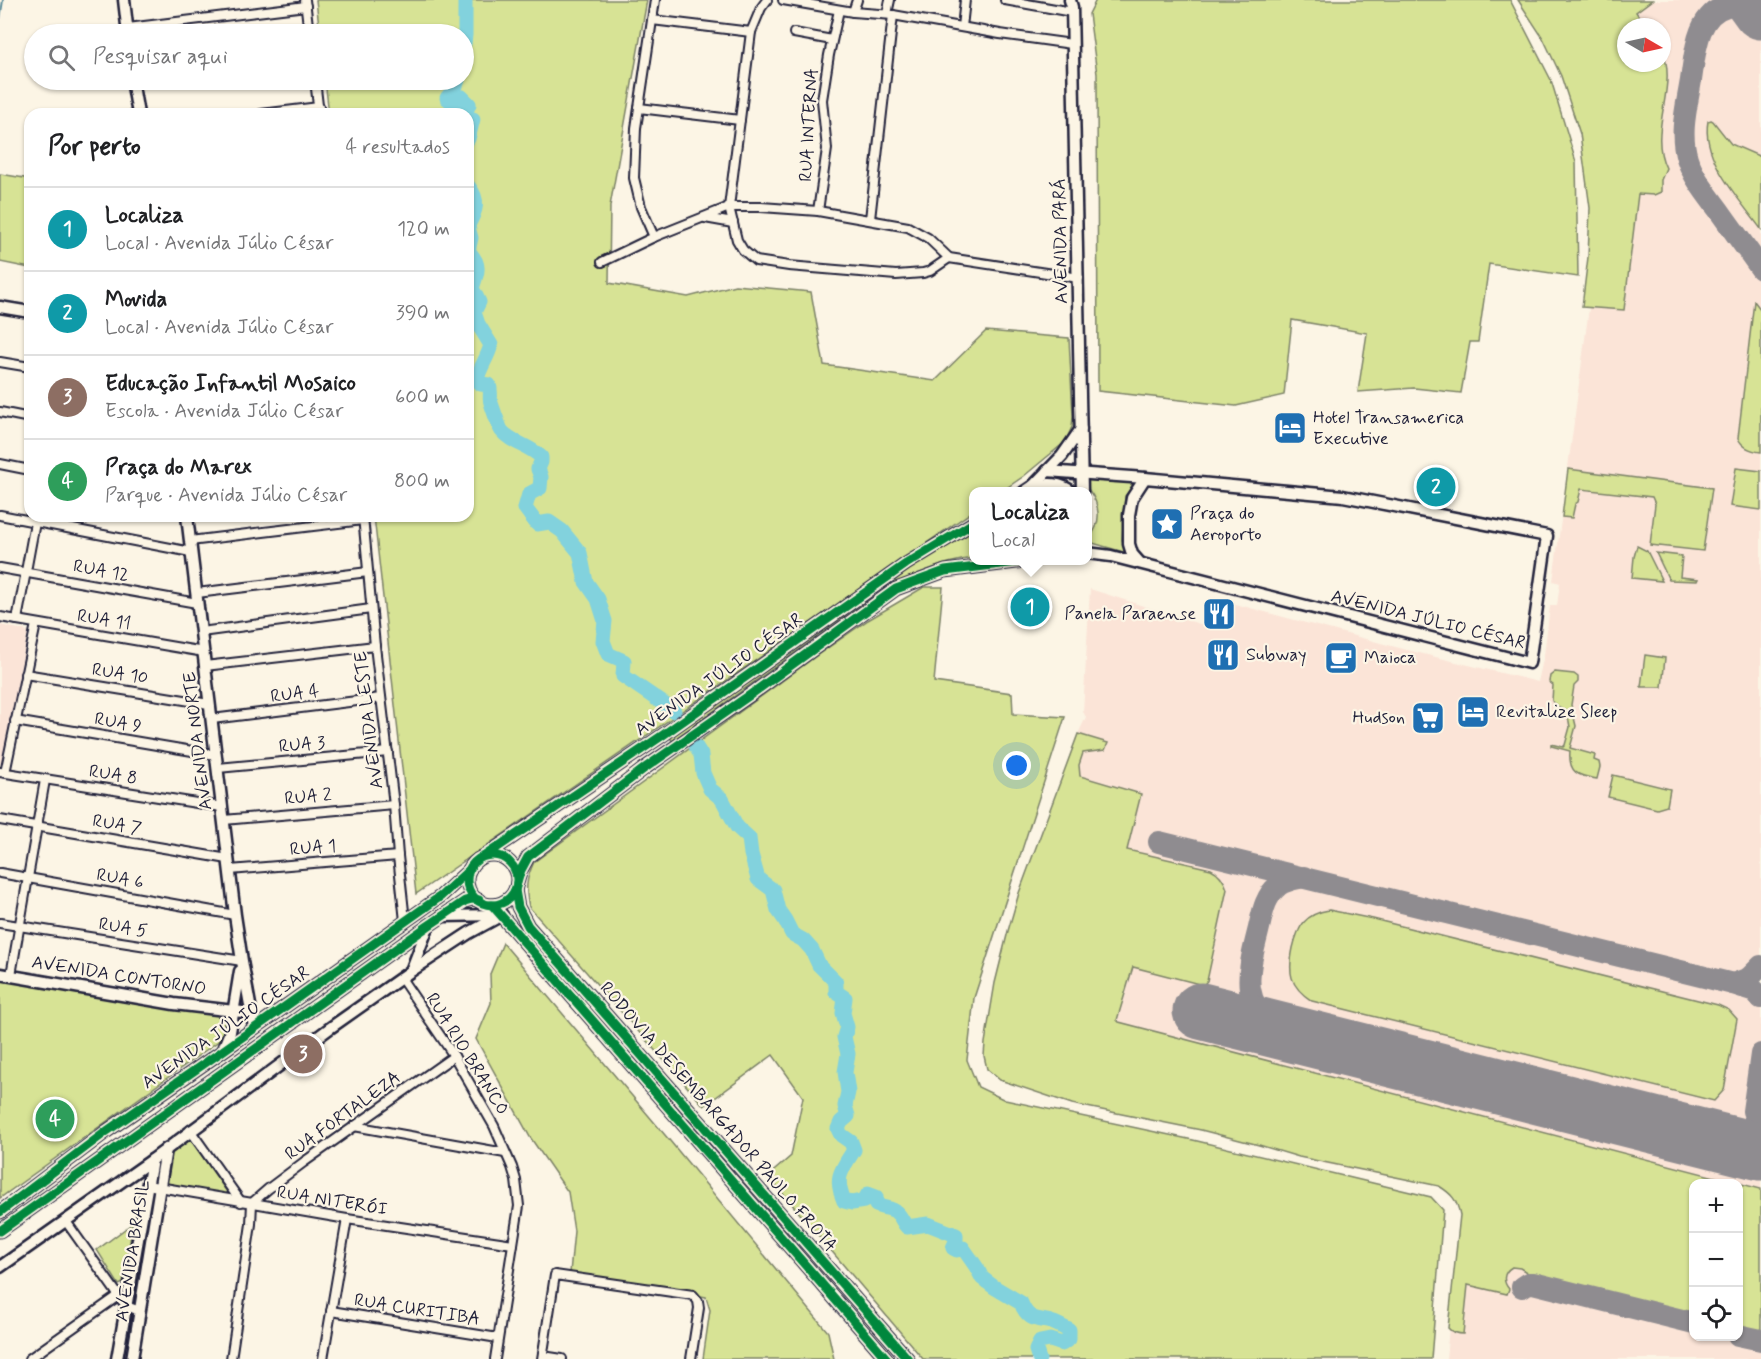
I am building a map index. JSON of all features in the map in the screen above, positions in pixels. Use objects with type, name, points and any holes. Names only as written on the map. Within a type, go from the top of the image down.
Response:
[{"type":"street","points":[[124,0],[127,24]]},
{"type":"street","points":[[654,237],[641,207],[634,178],[639,108],[655,0]]},
{"type":"street","points":[[767,0],[751,32],[729,207],[737,240],[742,250],[756,261],[789,266],[896,274],[930,271],[949,258]]},
{"type":"street","points":[[783,0],[1072,44]]},
{"type":"street","points":[[853,12],[857,0]]},
{"type":"street","points":[[870,219],[890,0]]},
{"type":"street","points":[[962,27],[965,0]]},
{"type":"street","points":[[1005,0],[1072,5]]},
{"type":"street","points":[[172,24],[306,3],[308,24]]},
{"type":"street","name":"AVENIDA PARÁ","points":[[1072,5],[1082,473]]},
{"type":"street","name":"RUA INTERNA","points":[[818,211],[826,148],[822,100],[839,10]]},
{"type":"street","points":[[652,20],[751,32]]},
{"type":"street","name":"RUA INTERNA","points":[[794,33],[832,40]]},
{"type":"street","points":[[134,90],[137,108]]},
{"type":"street","points":[[316,90],[319,108]]},
{"type":"street","points":[[639,108],[740,120]]},
{"type":"street","points":[[602,262],[654,237],[729,207],[761,207],[818,211],[908,227],[919,231],[949,258],[1078,279]]},
{"type":"street","points":[[703,217],[733,223]]},
{"type":"street","points":[[0,307],[24,311]]},
{"type":"street","points":[[0,362],[24,366]]},
{"type":"street","points":[[0,412],[24,417]]},
{"type":"street","points":[[1031,487],[1070,447],[1082,429]]},
{"type":"street","points":[[0,464],[24,469]]},
{"type":"street","name":"AVENIDA JÚLIO CÉSAR","points":[[1047,471],[1343,496],[1547,536],[1529,663],[1111,556],[1092,554]]},
{"type":"street","points":[[1082,473],[1082,487]]},
{"type":"street","points":[[1141,564],[1132,554],[1129,544],[1129,515],[1132,498],[1145,478]]},
{"type":"street","points":[[1035,487],[1047,483],[1064,487]]},
{"type":"street","points":[[0,515],[24,518]]},
{"type":"street","points":[[17,620],[35,522]]},
{"type":"street","points":[[53,522],[191,546],[338,522]]},
{"type":"street","name":"AVENIDA NORTE","points":[[188,522],[235,915],[254,1027]]},
{"type":"street","name":"AVENIDA LESTE","points":[[363,522],[405,921]]},
{"type":"street","name":"AVENIDA JÚLIO CÉSAR","points":[[486,855],[663,735],[906,564],[969,525]]},
{"type":"street","name":"AVENIDA JÚLIO CÉSAR","points":[[516,887],[528,856],[645,768],[759,689],[896,589],[945,571],[997,565]]},
{"type":"street","name":"RUA 12","points":[[0,568],[197,598],[368,572]]},
{"type":"street","points":[[201,632],[371,609]]},
{"type":"street","name":"RUA 11","points":[[0,617],[204,652]]},
{"type":"street","points":[[2,773],[36,624]]},
{"type":"street","points":[[206,666],[375,646]]},
{"type":"street","name":"RUA 10","points":[[25,674],[209,704]]},
{"type":"street","name":"RUA 4","points":[[212,719],[381,698]]},
{"type":"street","name":"RUA 9","points":[[15,721],[216,755]]},
{"type":"street","name":"RUA 3","points":[[218,768],[388,752]]},
{"type":"street","name":"RUA 8","points":[[2,773],[222,807]]},
{"type":"street","points":[[6,975],[21,927],[45,780]]},
{"type":"street","name":"RUA 2","points":[[224,820],[394,805]]},
{"type":"street","name":"RUA 7","points":[[0,820],[229,865]]},
{"type":"street","points":[[493,854],[506,859],[515,869],[516,887],[506,901],[492,905],[479,900],[470,890],[468,876],[474,863],[486,855],[493,854]]},
{"type":"street","name":"RUA 1","points":[[229,865],[398,856]]},
{"type":"street","name":"AVENIDA JÚLIO CÉSAR","points":[[0,1212],[106,1131],[441,896],[470,869]]},
{"type":"street","name":"RUA 6","points":[[0,873],[235,915]]},
{"type":"street","name":"RODOVIA DESEMBARGADOR PAULO FROTA","points":[[516,887],[518,907],[528,926],[908,1359]]},
{"type":"street","name":"AVENIDA JÚLIO CÉSAR","points":[[0,1231],[442,916],[465,901],[479,900]]},
{"type":"street","name":"RODOVIA DESEMBARGADOR PAULO FROTA","points":[[492,905],[887,1359]]},
{"type":"street","points":[[442,916],[501,915]]},
{"type":"street","points":[[0,1267],[152,1160],[401,978],[469,933],[501,915]]},
{"type":"street","name":"RUA 5","points":[[0,923],[242,962]]},
{"type":"street","points":[[411,971],[428,926]]},
{"type":"street","points":[[221,1052],[230,1032],[242,962]]},
{"type":"street","name":"AVENIDA CONTORNO","points":[[6,975],[251,1013]]},
{"type":"street","name":"RUA RIO BRANCO","points":[[401,978],[453,1056],[495,1126],[512,1167],[519,1206],[495,1359]]},
{"type":"street","points":[[209,1008],[223,1002],[237,990]]},
{"type":"street","name":"RUA FORTALEZA","points":[[252,1203],[354,1126],[453,1056]]},
{"type":"street","points":[[354,1126],[505,1153]]},
{"type":"street","points":[[190,1130],[241,1202]]},
{"type":"street","name":"AVENIDA BRASIL","points":[[132,1359],[166,1149]]},
{"type":"street","name":"AVENIDA BRASIL","points":[[117,1359],[152,1160]]},
{"type":"street","name":"RUA NITERÓI","points":[[147,1185],[346,1219],[513,1244]]},
{"type":"street","points":[[231,1359],[251,1224],[252,1203]]},
{"type":"street","points":[[323,1359],[346,1219]]},
{"type":"street","points":[[65,1220],[126,1306],[140,1311]]},
{"type":"street","points":[[562,1359],[542,1358],[555,1275],[693,1295],[698,1301],[699,1308],[692,1359]]},
{"type":"street","points":[[29,1359],[118,1296]]},
{"type":"street","name":"RUA CURITIBA","points":[[331,1311],[498,1338]]},
{"type":"shaded area","points":[[1518,0],[1761,0],[1761,1359],[1446,1359],[1460,1215],[1453,1197],[1439,1186],[1326,1164],[1201,1130],[1073,1105],[1000,1080],[987,1069],[984,1058],[984,1044],[998,968],[1019,893],[1086,717],[1083,712],[1090,589],[1206,626],[1213,598],[1403,649],[1538,682],[1550,606],[1557,606],[1560,583],[1553,581],[1589,308],[1582,307],[1588,257],[1590,208],[1580,134],[1561,76],[1543,38]]},
{"type":"shaded area","points":[[0,625],[28,631],[2,765],[0,764]]},
{"type":"green space","points":[[316,0],[647,0],[610,206],[609,283],[688,297],[735,285],[811,292],[824,365],[935,381],[986,331],[1069,338],[1073,416],[1072,427],[1065,442],[1008,487],[969,487],[969,514],[416,894],[375,522],[474,522],[474,108],[328,108],[326,90],[474,90],[474,24],[319,24]]},
{"type":"green space","points":[[1096,0],[1510,0],[1551,80],[1576,162],[1578,277],[1489,264],[1478,342],[1470,342],[1461,393],[1414,388],[1358,392],[1367,333],[1292,320],[1284,395],[1236,406],[1098,391],[1097,74],[1089,14]]},
{"type":"green space","points":[[1518,0],[1652,0],[1636,12],[1640,18],[1617,18],[1617,72],[1667,72],[1667,78],[1660,139],[1661,154],[1666,168],[1661,180],[1661,192],[1654,195],[1638,194],[1624,310],[1582,307],[1588,257],[1590,208],[1580,134],[1561,76],[1543,38]]},
{"type":"green space","points":[[1711,120],[1731,144],[1761,157],[1761,229],[1733,192],[1716,164],[1707,135],[1708,121]]},
{"type":"green space","points":[[0,174],[24,178],[24,267],[0,262]]},
{"type":"green space","points":[[1754,301],[1761,310],[1761,452],[1747,448],[1738,438]]},
{"type":"green space","points":[[1736,468],[1761,471],[1761,510],[1730,506]]},
{"type":"green space","points":[[1568,469],[1712,488],[1703,551],[1650,545],[1655,504],[1652,497],[1581,489],[1572,518],[1562,517]]},
{"type":"green space","points":[[1088,477],[1136,482],[1125,496],[1122,540],[1127,553],[1092,543],[1098,514],[1092,487],[1088,487]]},
{"type":"green space","points":[[969,533],[969,559],[938,566],[883,589],[880,586]]},
{"type":"green space","points":[[1637,546],[1647,551],[1662,581],[1632,578]]},
{"type":"green space","points":[[1656,553],[1682,556],[1680,577],[1698,579],[1697,581],[1669,580]]},
{"type":"green space","points":[[924,587],[943,587],[934,682],[1012,693],[1013,714],[1065,717],[974,998],[967,1060],[978,1087],[1005,1100],[1193,1140],[1431,1197],[1443,1210],[1431,1359],[923,1359],[768,1176],[791,1156],[803,1097],[773,1055],[704,1106],[529,907],[527,884],[534,862],[819,654],[868,620]]},
{"type":"green space","points":[[875,590],[877,594],[672,741],[669,735]]},
{"type":"green space","points":[[1645,655],[1665,658],[1662,687],[1641,687]]},
{"type":"green space","points":[[1555,672],[1574,674],[1578,677],[1571,705],[1576,726],[1570,748],[1595,755],[1594,760],[1599,762],[1600,767],[1597,779],[1580,775],[1573,769],[1570,751],[1551,746],[1551,744],[1563,747],[1565,745],[1570,727],[1567,711],[1562,710],[1552,701],[1553,685],[1549,682],[1550,676]]},
{"type":"green space","points":[[1078,734],[1108,743],[1105,750],[1083,753],[1079,765],[1080,776],[1141,794],[1127,850],[1211,869],[1221,877],[1227,889],[1207,981],[1203,985],[1133,967],[1117,1020],[1119,1022],[1723,1179],[1689,1179],[1689,1313],[1512,1267],[1506,1272],[1504,1278],[1509,1289],[1507,1294],[1468,1285],[1463,1334],[1453,1332],[1448,1328],[1460,1215],[1453,1198],[1439,1186],[1299,1157],[1201,1130],[1072,1104],[1000,1080],[987,1069],[984,1056],[985,1043],[995,983],[1019,893]]},
{"type":"green space","points":[[1613,775],[1670,789],[1667,806],[1657,809],[1608,797]]},
{"type":"green space","points":[[1329,910],[1718,1005],[1729,1010],[1737,1019],[1724,1090],[1714,1101],[1312,1001],[1299,990],[1292,978],[1293,948],[1297,933],[1304,922],[1314,915]]},
{"type":"green space","points":[[503,943],[828,1332],[834,1359],[703,1359],[710,1310],[706,1297],[570,1273],[574,1231],[568,1192],[530,1137],[476,1039],[491,1003],[490,974]]},
{"type":"green space","points":[[0,980],[218,1015],[225,1022],[226,1029],[220,1040],[0,1198]]},
{"type":"green space","points":[[189,1137],[229,1195],[165,1183],[170,1151]]},
{"type":"green space","points":[[1743,1184],[1761,1189],[1761,1331],[1743,1326]]},
{"type":"green space","points":[[133,1223],[123,1283],[119,1285],[97,1250]]},
{"type":"waterway","points":[[0,19],[3,0]]},
{"type":"waterway","points":[[465,0],[465,24]]},
{"type":"waterway","points":[[453,90],[447,98],[453,103],[462,97],[469,104],[467,108]]},
{"type":"waterway","points":[[474,196],[476,206],[474,212]]},
{"type":"waterway","points":[[474,259],[477,264],[474,282]]},
{"type":"waterway","points":[[474,292],[479,302],[474,312]]},
{"type":"waterway","points":[[474,312],[478,324],[491,345],[477,379],[481,384],[489,385],[491,403],[501,430],[541,457],[538,469],[541,477],[540,488],[529,494],[525,508],[537,524],[549,522],[562,531],[580,553],[586,582],[598,599],[605,621],[603,641],[608,654],[624,661],[623,676],[674,711]]},
{"type":"waterway","points":[[696,747],[701,755],[703,773],[710,789],[722,799],[737,827],[749,838],[758,879],[773,890],[778,910],[792,934],[803,940],[812,950],[819,965],[836,982],[836,992],[845,998],[843,1013],[847,1027],[844,1037],[848,1054],[845,1072],[848,1092],[845,1106],[848,1116],[841,1122],[838,1129],[841,1135],[851,1142],[854,1150],[840,1174],[839,1180],[844,1201],[852,1203],[864,1201],[868,1194],[876,1197],[876,1205],[895,1211],[907,1227],[928,1224],[956,1235],[953,1248],[957,1250],[963,1248],[982,1278],[1021,1303],[1031,1317],[1069,1330],[1069,1339],[1062,1344],[1050,1340],[1040,1342],[1036,1350],[1039,1359]]},
{"type":"taxiway","points":[[1761,15],[1736,5],[1717,10],[1709,17],[1703,26],[1696,48],[1684,119],[1687,158],[1696,178],[1761,269]]},
{"type":"taxiway","points":[[1159,842],[1733,984],[1755,991],[1761,998]]},
{"type":"taxiway","points":[[1284,1032],[1259,1012],[1253,1001],[1250,989],[1251,962],[1262,913],[1273,890],[1284,882],[1304,877]]},
{"type":"taxiway","points":[[1733,984],[1749,978],[1761,966]]},
{"type":"taxiway","points":[[1761,1054],[1753,1111],[1761,1135]]},
{"type":"taxiway","points":[[1522,1287],[1533,1283],[1689,1322]]},
{"type":"taxiway","points":[[1743,1336],[1761,1340]]},
{"type":"runway","points":[[1753,0],[1761,11]]},
{"type":"runway","points":[[1201,1011],[1761,1152]]},
{"type":"cycle path","points":[[486,855],[663,735],[906,564],[969,525]]},
{"type":"cycle path","points":[[517,883],[528,857],[645,768],[896,589],[945,571],[992,565]]},
{"type":"cycle path","points":[[492,855],[510,862],[517,880],[510,898],[492,905],[474,898],[467,880],[474,862],[492,855]]},
{"type":"cycle path","points":[[0,1212],[107,1131],[441,896],[470,869]]},
{"type":"cycle path","points":[[515,890],[518,907],[528,926],[908,1359]]},
{"type":"cycle path","points":[[0,1231],[428,926],[465,901],[479,900]]},
{"type":"cycle path","points":[[492,905],[887,1359]]},
{"type":"place","name":"Hotel Transamerica Executive","points":[[1290,428]]},
{"type":"place","name":"Movida","points":[[1436,487]]},
{"type":"place","name":"Praça do Aeroporto","points":[[1167,524]]},
{"type":"place","name":"Localiza","points":[[1030,607]]},
{"type":"place","name":"Panela Paraense","points":[[1219,614]]},
{"type":"place","name":"Subway","points":[[1223,655]]},
{"type":"place","name":"Maioca","points":[[1341,658]]},
{"type":"place","name":"Revitalize Sleep","points":[[1473,712]]},
{"type":"place","name":"Hudson","points":[[1428,718]]},
{"type":"place","name":"Educação Infantil Mosaico","points":[[303,1054]]},
{"type":"place","name":"Praça do Marex","points":[[55,1119]]}]
